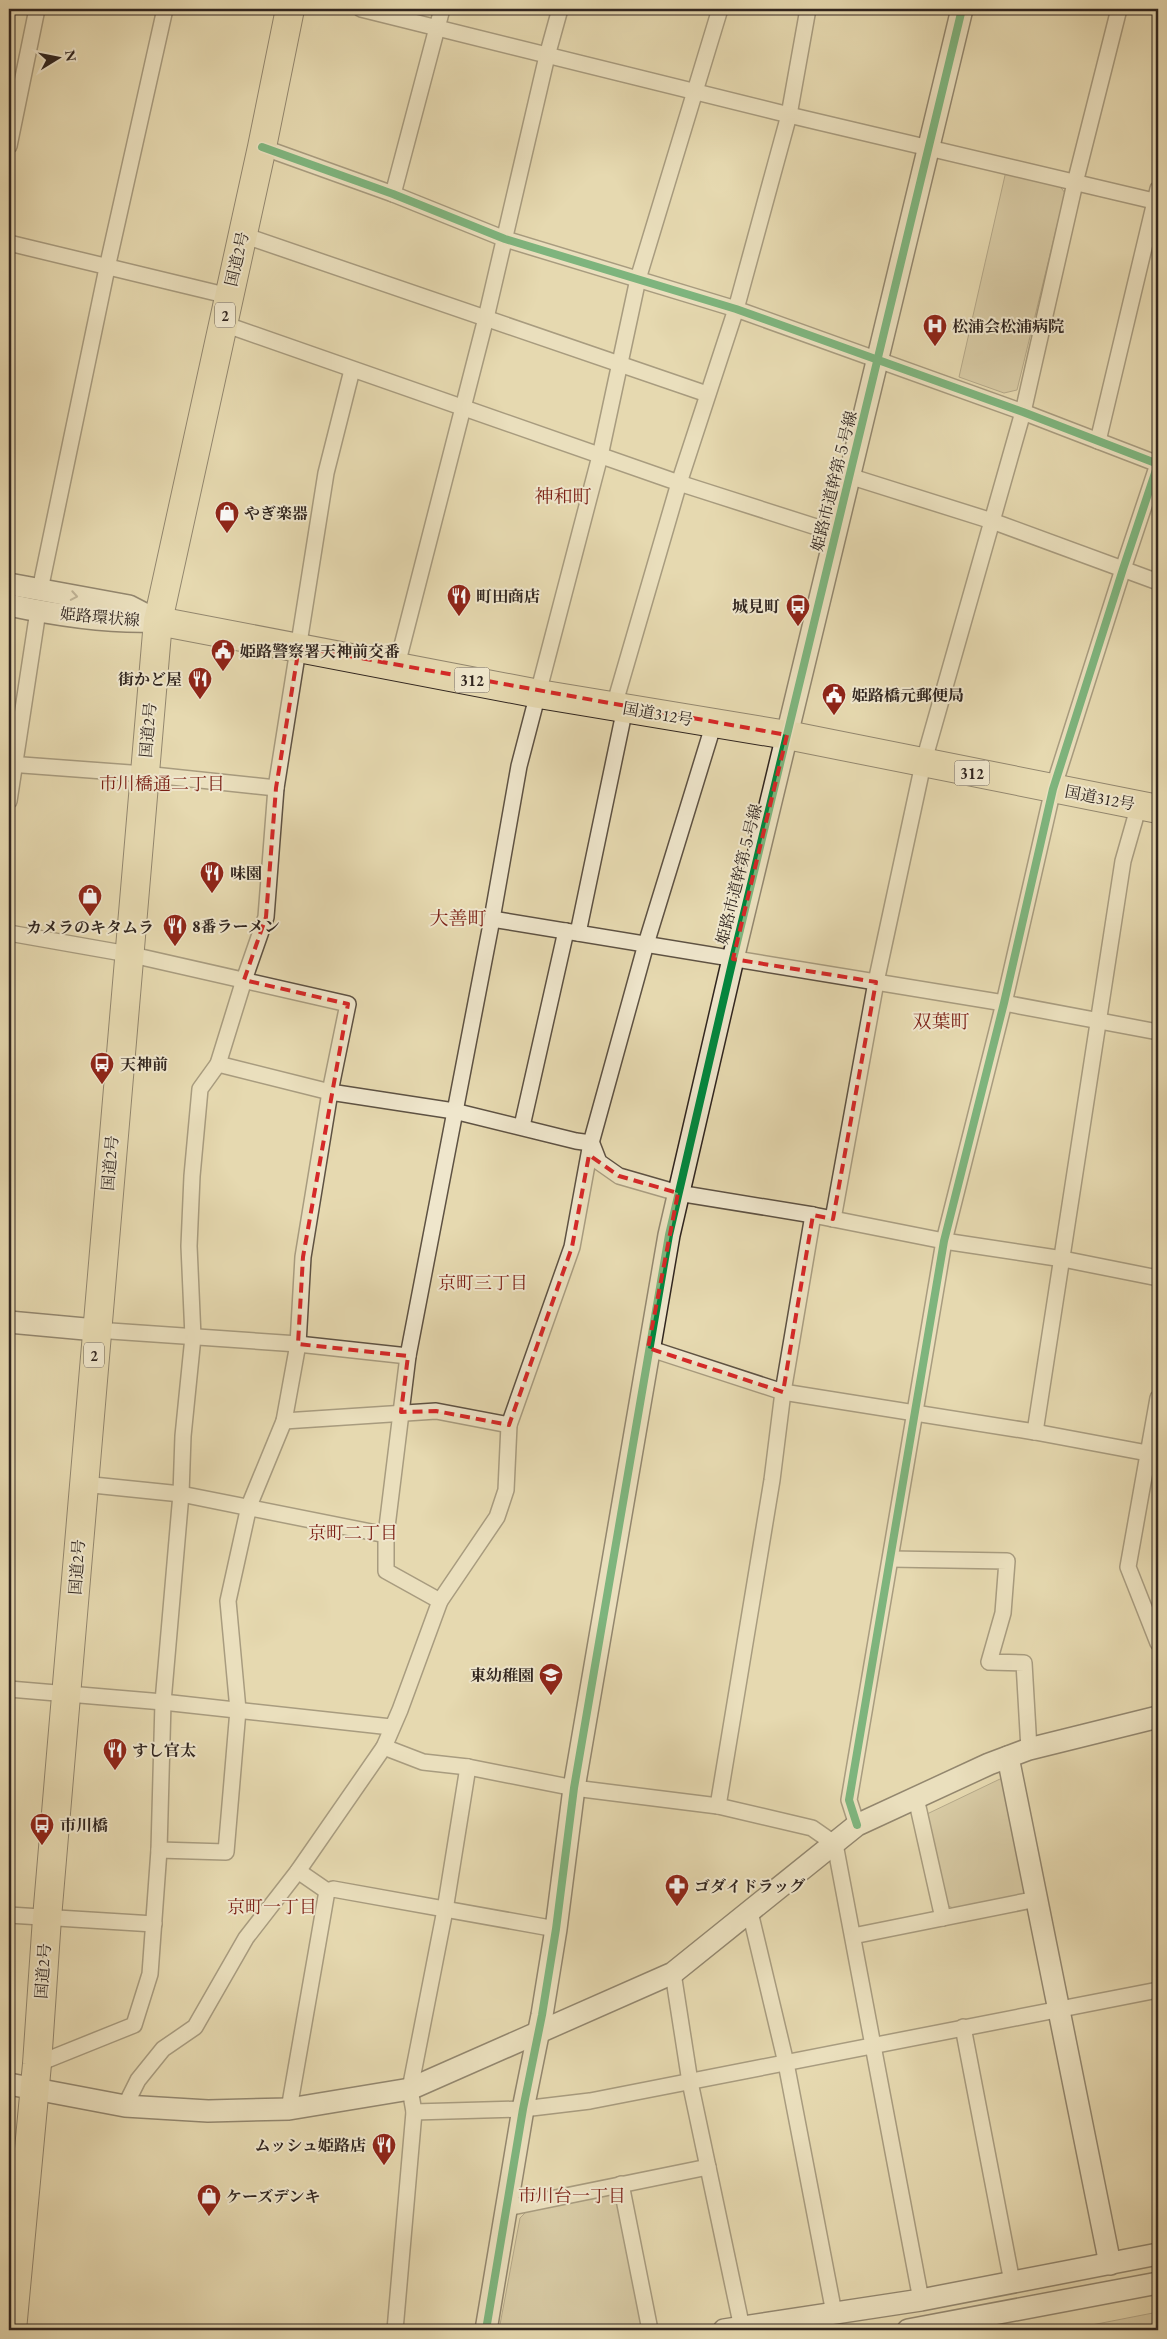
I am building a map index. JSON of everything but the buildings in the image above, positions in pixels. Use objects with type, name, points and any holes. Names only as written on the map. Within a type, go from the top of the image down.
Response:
[{"type":"highway","name":"国道2号","points":[[12,2330],[27,2079],[46,1918],[67,1694],[96,1330],[158,621],[224,324],[290,9]]},
{"type":"highway","name":"国道312号","points":[[158,621],[397,665],[539,694],[787,735],[923,764],[1149,807]]},
{"type":"street","points":[[9,146],[37,9]]},
{"type":"street","points":[[9,801],[12,764],[39,601],[107,268],[165,9]]},
{"type":"street","points":[[361,9],[928,149],[1075,183],[1157,197],[1098,441]]},
{"type":"street","points":[[393,194],[442,9]]},
{"type":"street","points":[[397,665],[486,318],[547,56],[560,9]]},
{"type":"street","points":[[440,1601],[386,1571],[386,1535],[408,1356],[492,919],[519,766],[600,456],[638,279],[697,92],[720,9]]},
{"type":"street","points":[[522,1126],[572,932],[620,707],[680,483],[707,394],[736,309],[789,116],[808,9]]},
{"type":"street","name":"姫路市道幹第５号線","points":[[486,2330],[523,2109],[556,1929],[574,1788],[648,1348],[678,1193],[962,9]]},
{"type":"street","points":[[833,1219],[876,982],[923,764],[1023,412],[1075,183],[1119,9]]},
{"type":"street","points":[[262,147],[393,194],[505,239],[736,309],[1023,412],[1158,464],[1122,569],[1054,789],[1004,1003],[944,1241],[916,1415],[849,1800],[857,1825]]},
{"type":"street","points":[[243,235],[707,394]]},
{"type":"street","points":[[9,243],[229,296]]},
{"type":"street","points":[[224,324],[600,456],[835,533]]},
{"type":"street","points":[[27,2079],[134,2025],[150,1974],[159,1850],[163,1702],[181,1494],[183,1436],[193,1336],[189,1246],[192,1176],[200,1089],[218,1064],[266,917],[276,788],[326,473],[352,370]]},
{"type":"street","points":[[849,476],[992,521],[1158,582]]},
{"type":"street","name":"姫路環状線","points":[[9,584],[39,601]]},
{"type":"street","name":"姫路環状線","points":[[9,605],[39,601],[129,606],[158,621]]},
{"type":"street","points":[[125,2106],[138,2080],[164,2049],[195,2027],[246,1938],[298,1871],[384,1747],[391,1727],[400,1710],[440,1601],[497,1516],[506,1490],[509,1425],[572,1248],[592,1143],[646,944],[714,723]]},
{"type":"street","points":[[12,764],[144,774],[276,788]]},
{"type":"street","points":[[1035,1432],[1100,1022],[1123,861],[1149,807]]},
{"type":"street","points":[[492,919],[1004,1003],[1158,1032]]},
{"type":"street","points":[[9,933],[128,954],[348,1004],[330,1092],[303,1257],[298,1344],[284,1421],[249,1506],[228,1601],[238,1710],[226,1852],[159,1850]]},
{"type":"street","points":[[218,1064],[330,1092],[454,1111],[522,1126],[576,1141],[592,1143]]},
{"type":"street","points":[[592,1143],[599,1162],[619,1176],[678,1193],[813,1215],[944,1241],[1063,1259],[1158,1278]]},
{"type":"street","points":[[718,1806],[770,1490],[782,1392],[813,1215]]},
{"type":"street","points":[[9,1322],[298,1344],[408,1356]]},
{"type":"street","points":[[648,1348],[782,1392],[916,1415],[1035,1432],[1153,1454]]},
{"type":"street","points":[[1158,1398],[1153,1454],[1128,1567],[1158,1643]]},
{"type":"street","points":[[284,1421],[436,1411],[509,1425]]},
{"type":"street","points":[[83,1484],[181,1494],[249,1506],[386,1535]]},
{"type":"street","points":[[890,1558],[1007,1561],[1003,1613],[989,1662],[1024,1663],[1029,1749]]},
{"type":"street","points":[[9,1690],[163,1702],[391,1727]]},
{"type":"street","points":[[27,2079],[125,2106],[208,2111],[289,2109],[410,2089],[673,1973],[857,1825],[989,1764],[1029,1749],[1158,1717]]},
{"type":"street","points":[[384,1747],[423,1762],[468,1767],[574,1788],[718,1806],[812,1828],[835,1844],[921,2300]]},
{"type":"street","points":[[1008,1757],[1110,2264]]},
{"type":"street","points":[[395,2330],[414,2112],[410,2089],[445,1910],[468,1767]]},
{"type":"street","points":[[916,1798],[943,1918]]},
{"type":"street","points":[[298,1871],[327,1891]]},
{"type":"street","points":[[327,1891],[333,1889],[556,1929]]},
{"type":"street","points":[[289,2109],[327,1891]]},
{"type":"street","points":[[853,1936],[1037,1899]]},
{"type":"street","points":[[750,1912],[786,2063],[834,2313]]},
{"type":"street","points":[[9,1915],[154,1924]]},
{"type":"street","points":[[673,1973],[690,2082],[708,2167],[733,2329],[921,2300],[1158,2254]]},
{"type":"street","points":[[414,2112],[523,2109],[590,2101],[1158,1990]]},
{"type":"street","points":[[963,2027],[1012,2282]]},
{"type":"street","points":[[507,2208],[708,2167]]},
{"type":"street","points":[[621,2184],[650,2330]]},
{"type":"street","points":[[908,2330],[1158,2283]]},
{"type":"highlighted area","points":[[299,647],[787,735],[733,959],[876,982],[833,1219],[813,1215],[783,1392],[648,1348],[678,1193],[619,1176],[589,1155],[572,1247],[509,1425],[436,1411],[401,1412],[408,1356],[298,1344],[303,1257],[348,1004],[244,980],[266,917],[276,788]]},
{"type":"shaded area","points":[[1006,171],[1059,185],[1065,193],[1017,390],[1004,393],[959,377]]},
{"type":"shaded area","points":[[1000,1779],[1007,1781],[1027,1889],[1022,1897],[953,1908],[946,1905],[927,1814]]},
{"type":"shaded area","points":[[610,2195],[618,2200],[643,2328],[640,2330],[499,2330],[520,2218],[526,2212]]},
{"type":"shaded area","points":[[1158,2312],[1158,2330],[1066,2330]]},
{"type":"cycle path","points":[[486,2330],[523,2109],[542,2015],[556,1929],[574,1788],[669,1235],[733,959],[962,9]]},
{"type":"cycle path","points":[[262,147],[393,194],[505,239],[736,309],[1023,412],[1158,464],[1053,789],[1004,1003],[944,1241],[849,1800],[857,1825]]},
{"type":"place","name":"松浦会松浦病院","points":[[935,347]]},
{"type":"place","name":"やぎ楽器","points":[[227,534]]},
{"type":"place","name":"町田商店","points":[[459,617]]},
{"type":"place","name":"城見町","points":[[798,627]]},
{"type":"place","name":"姫路警察署天神前交番","points":[[223,672]]},
{"type":"place","name":"街かど屋","points":[[200,700]]},
{"type":"place","name":"姫路橋元郵便局","points":[[834,716]]},
{"type":"place","name":"味園","points":[[212,894]]},
{"type":"place","name":"カメラのキタムラ","points":[[90,917]]},
{"type":"place","name":"8番ラーメン","points":[[175,947]]},
{"type":"place","name":"天神前","points":[[102,1085]]},
{"type":"place","name":"東幼稚園","points":[[551,1696]]},
{"type":"place","name":"すし官太","points":[[115,1771]]},
{"type":"place","name":"市川橋","points":[[42,1846]]},
{"type":"place","name":"ゴダイドラッグ","points":[[677,1907]]},
{"type":"place","name":"ムッシュ姫路店","points":[[384,2166]]},
{"type":"place","name":"ケーズデンキ","points":[[209,2217]]},
{"type":"district","name":"神和町","points":[[563,496]]},
{"type":"district","name":"市川橋通二丁目","points":[[162,783]]},
{"type":"district","name":"大善町","points":[[458,918]]},
{"type":"district","name":"双葉町","points":[[941,1021]]},
{"type":"district","name":"京町三丁目","points":[[483,1282]]},
{"type":"district","name":"京町二丁目","points":[[353,1532]]},
{"type":"district","name":"京町一丁目","points":[[272,1906]]},
{"type":"district","name":"市川台一丁目","points":[[572,2195]]}]
